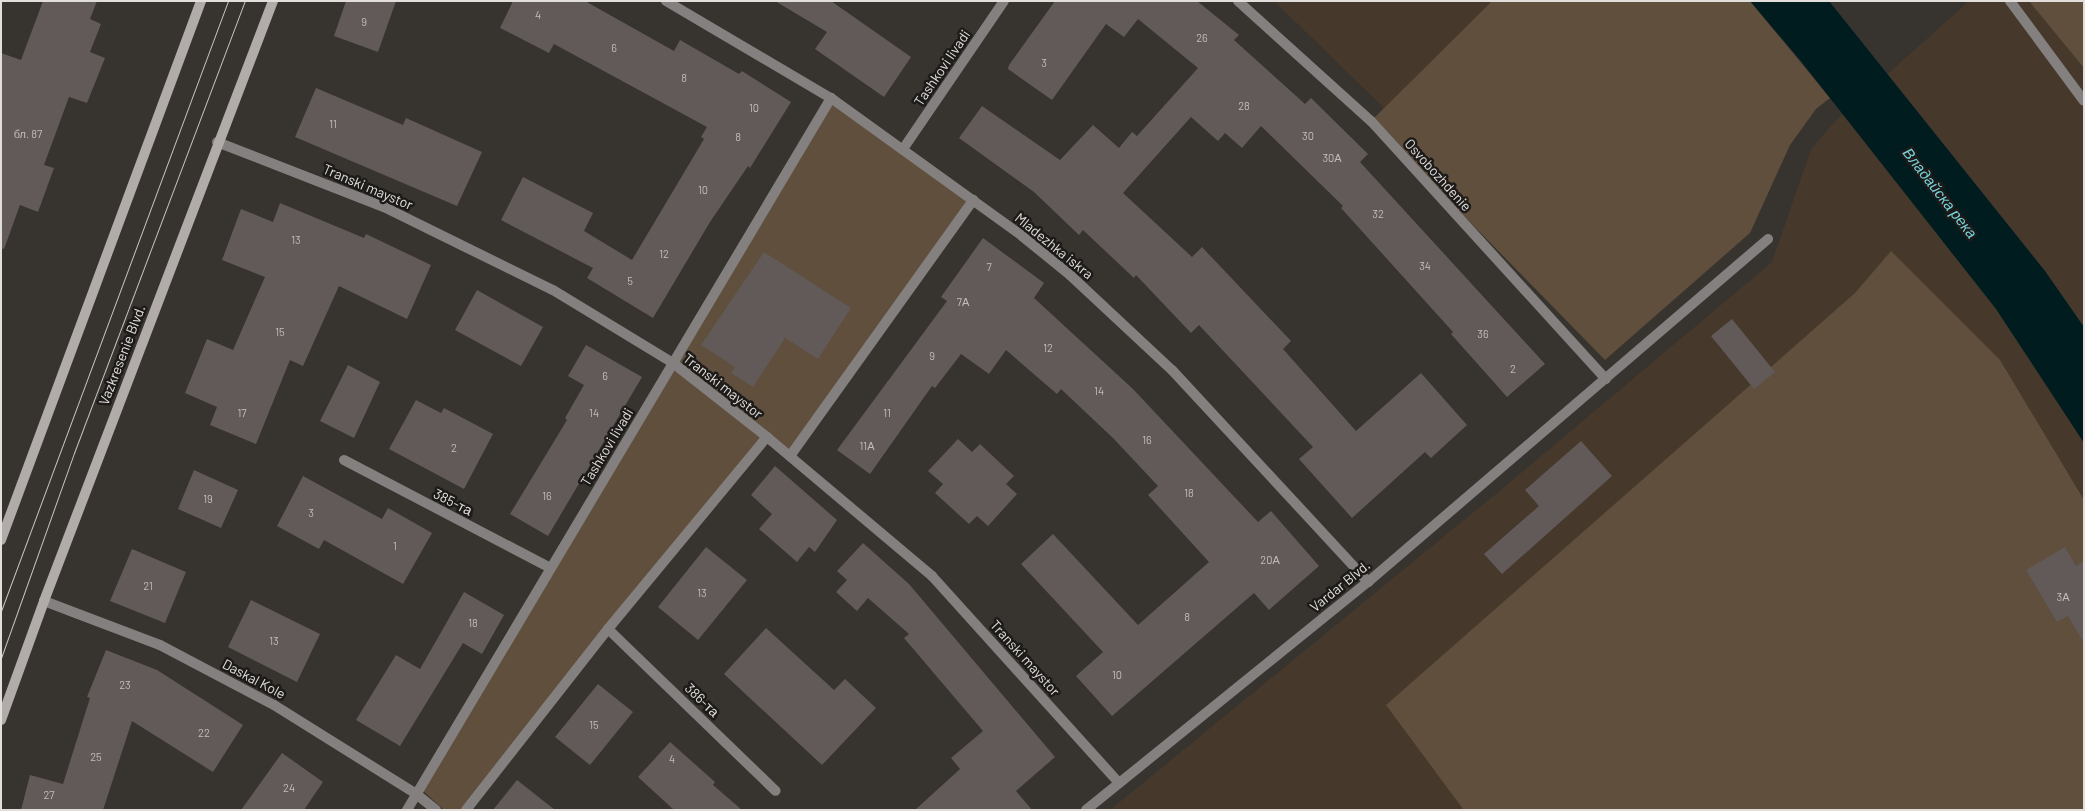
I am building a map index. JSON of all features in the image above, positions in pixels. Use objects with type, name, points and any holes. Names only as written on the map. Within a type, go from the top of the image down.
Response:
[{"type":"main road","points":[[1,540],[201,1]]},
{"type":"main road","name":"Vazkresenie Blvd.","points":[[1,720],[44,601],[218,142],[274,1]]},
{"type":"street","name":"Mladezhka iskra","points":[[666,1],[831,98],[973,200],[1070,275],[1172,370],[1368,582]]},
{"type":"street","name":"Tashkovi livadi","points":[[903,149],[1004,1]]},
{"type":"street","name":"Osvobozhdenie","points":[[1238,1],[1371,121],[1606,379]]},
{"type":"street","points":[[2010,1],[2084,101]]},
{"type":"street","name":"Tashkovi livadi","points":[[407,810],[415,792],[831,98]]},
{"type":"street","name":"Transki maystor","points":[[218,142],[384,207],[553,290],[673,364],[767,437],[932,576],[1119,783]]},
{"type":"street","points":[[790,456],[973,200]]},
{"type":"street","name":"Vardar Blvd.","points":[[1086,810],[1368,582],[1768,239]]},
{"type":"street","points":[[466,810],[608,629],[767,437]]},
{"type":"street","name":"385-та","points":[[344,460],[551,568]]},
{"type":"street","name":"Daskal Kole","points":[[44,601],[160,645],[274,705],[415,792],[436,810]]},
{"type":"street","name":"386-та","points":[[608,629],[776,791]]},
{"type":"shaded area","points":[[1274,1],[1492,1],[1384,108]]},
{"type":"shaded area","points":[[1492,1],[1750,1],[1830,98],[1816,109],[1790,145],[1750,233],[1605,360],[1371,121]]},
{"type":"shaded area","points":[[1969,1],[2084,1],[2084,810],[1110,810],[1503,488],[1772,262],[1811,149],[1837,119]]},
{"type":"shaded area","points":[[2029,1],[2084,1],[2084,68]]},
{"type":"shaded area","points":[[831,98],[973,200],[790,456],[673,363]]},
{"type":"shaded area","points":[[1891,251],[2000,360],[2084,500],[2084,810],[1463,809],[1386,705],[1855,293]]},
{"type":"shaded area","points":[[674,368],[762,439],[462,810],[444,810],[422,790]]},
{"type":"water","name":"Владайска река","points":[[1750,1],[1829,1],[2045,271],[2084,327],[2084,443],[1996,309],[1800,60]]},
{"type":"building","points":[[43,1],[97,1],[90,19],[101,24],[90,52],[105,58],[87,103],[69,97],[44,165],[54,168],[38,212],[20,205],[4,249],[1,248],[1,53],[21,60]]},
{"type":"building","points":[[346,1],[396,1],[378,52],[334,36]]},
{"type":"building","points":[[513,1],[585,1],[674,51],[680,40],[739,74],[742,71],[791,102],[750,168],[748,166],[710,222],[653,318],[587,278],[593,268],[501,220],[523,177],[593,213],[584,231],[632,260],[704,139],[701,137],[707,127],[554,44],[549,53],[500,28]]},
{"type":"building","points":[[775,1],[831,1],[911,57],[884,97],[815,49],[827,32]]},
{"type":"building","points":[[1055,1],[1197,1],[1239,35],[1234,40],[1305,104],[1311,98],[1368,154],[1360,162],[1545,364],[1507,397],[1451,334],[1453,332],[1341,208],[1343,206],[1261,126],[1242,148],[1225,133],[1218,141],[1191,117],[1123,193],[1192,257],[1202,247],[1291,341],[1283,349],[1356,431],[1421,373],[1467,425],[1431,458],[1425,452],[1352,518],[1299,459],[1313,447],[1199,325],[1191,333],[1136,275],[1134,278],[1083,230],[1079,235],[1034,192],[959,138],[982,106],[1060,160],[1093,125],[1119,148],[1132,132],[1137,136],[1198,68],[1138,19],[1124,37],[1106,24],[1052,100],[1008,69]]},
{"type":"building","points":[[316,88],[403,125],[406,118],[482,152],[457,206],[295,137]]},
{"type":"building","points":[[280,203],[364,238],[366,234],[431,265],[407,319],[339,286],[303,366],[290,360],[256,444],[210,425],[217,407],[185,393],[207,339],[233,350],[265,277],[222,260],[241,209],[273,222]]},
{"type":"building","points":[[983,238],[1044,283],[1034,298],[1133,389],[1258,522],[1271,511],[1319,566],[1269,610],[1254,593],[1112,716],[1076,676],[1103,652],[1021,564],[1053,534],[1138,625],[1209,562],[1148,495],[1158,486],[1114,439],[1061,389],[1057,394],[1006,350],[989,374],[961,354],[935,388],[932,386],[870,474],[837,450],[947,301],[941,297]]},
{"type":"building","points":[[764,252],[851,308],[818,359],[785,338],[753,387],[731,373],[735,367],[701,345]]},
{"type":"building","points":[[477,290],[543,327],[521,366],[455,330]]},
{"type":"building","points":[[1732,319],[1775,372],[1754,389],[1711,336]]},
{"type":"building","points":[[586,345],[642,377],[548,536],[510,514],[567,420],[565,418],[584,385],[568,376]]},
{"type":"building","points":[[348,365],[380,382],[354,438],[320,421]]},
{"type":"building","points":[[416,400],[441,413],[444,408],[493,434],[464,489],[389,449]]},
{"type":"building","points":[[958,439],[972,452],[980,444],[1014,476],[1006,484],[1017,494],[988,526],[977,516],[969,524],[935,493],[943,484],[928,471]]},
{"type":"building","points":[[1581,441],[1612,476],[1502,574],[1484,554],[1539,506],[1525,490]]},
{"type":"building","points":[[775,466],[837,520],[815,552],[809,547],[797,562],[759,529],[772,514],[751,495]]},
{"type":"building","points":[[194,470],[238,490],[221,528],[178,509]]},
{"type":"building","points":[[303,476],[382,519],[388,508],[432,533],[403,584],[324,540],[319,549],[277,526]]},
{"type":"building","points":[[863,543],[909,584],[1055,757],[1016,791],[1032,810],[915,810],[960,769],[951,758],[983,731],[904,638],[909,634],[868,598],[857,611],[836,592],[847,580],[837,571]]},
{"type":"building","points":[[706,547],[747,580],[698,640],[658,607]]},
{"type":"building","points":[[2065,547],[2076,566],[2084,561],[2084,643],[2068,616],[2057,622],[2026,570]]},
{"type":"building","points":[[132,549],[186,572],[165,623],[110,601]]},
{"type":"building","points":[[464,592],[504,615],[482,654],[463,643],[400,746],[356,720],[396,655],[420,669]]},
{"type":"building","points":[[251,600],[320,634],[297,682],[228,647]]},
{"type":"building","points":[[766,628],[834,690],[845,679],[876,708],[822,765],[724,674]]},
{"type":"building","points":[[106,650],[157,670],[243,725],[213,772],[132,721],[103,810],[21,810],[30,775],[63,784],[90,698],[87,697]]},
{"type":"building","points":[[598,684],[633,712],[590,765],[555,737]]},
{"type":"building","points":[[670,742],[715,782],[713,785],[742,810],[674,810],[638,777]]},
{"type":"building","points":[[282,753],[323,782],[304,810],[241,810]]},
{"type":"building","points":[[517,780],[555,810],[493,810]]},
{"type":"tram line","points":[[1,611],[228,1]]},
{"type":"tram line","points":[[1,658],[74,453],[245,1]]}]
